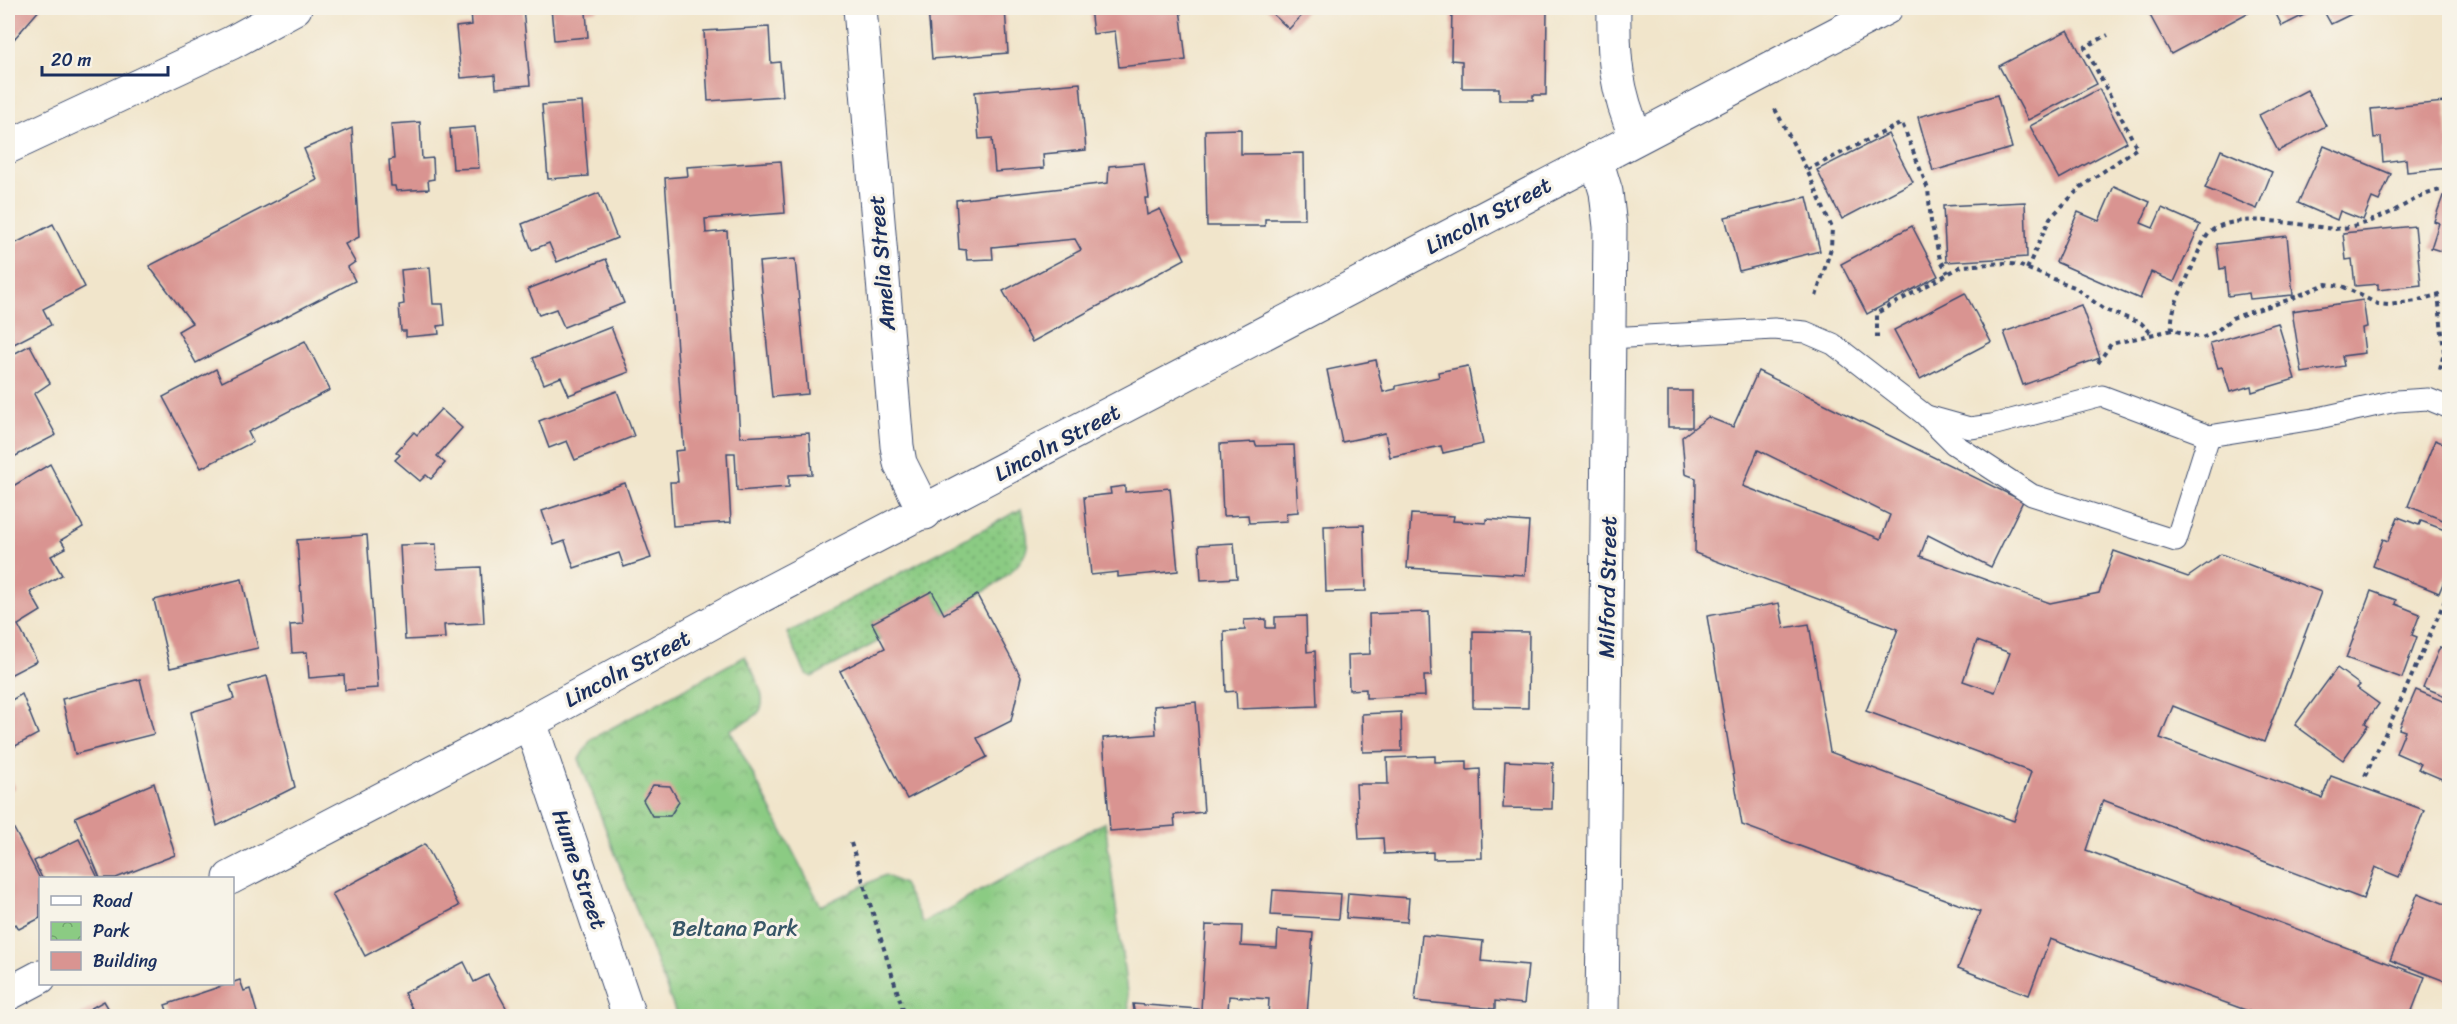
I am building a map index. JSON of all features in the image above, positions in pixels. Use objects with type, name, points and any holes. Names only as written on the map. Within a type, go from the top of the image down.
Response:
[{"type":"street","points":[[8,147],[231,43],[295,8]]},
{"type":"street","name":"Amelia Street","points":[[860,8],[897,446],[900,463],[925,513]]},
{"type":"street","points":[[1614,8],[1613,46],[1617,76],[1622,104],[1636,137]]},
{"type":"street","name":"Lincoln Street","points":[[234,877],[530,722],[742,606],[925,513],[1636,137],[1886,8]]},
{"type":"street","name":"Milford Street","points":[[1596,159],[1606,192],[1610,227],[1602,1017]]},
{"type":"street","name":"Hume Street","points":[[530,722],[629,1017]]},
{"type":"street","points":[[8,994],[39,978]]},
{"type":"lane","points":[[1609,338],[1774,329],[1805,332],[1833,344],[1925,415],[1954,444],[2032,495],[2176,541],[2209,436]]},
{"type":"lane","points":[[1925,415],[1970,428],[1992,425],[2102,396],[2209,436],[2314,419],[2396,401],[2428,399],[2450,408]]},
{"type":"path","points":[[2027,269],[2050,218],[2081,187],[2137,148],[2085,47],[2108,35]]},
{"type":"path","points":[[1757,74],[1807,170],[1832,228],[1830,248],[1815,300]]},
{"type":"path","points":[[1807,170],[1902,123],[1928,189],[1931,222],[1940,259],[1948,273]]},
{"type":"path","points":[[2172,330],[2171,316],[2176,303],[2207,235],[2217,227],[2246,220],[2335,229],[2348,227],[2386,215],[2424,195],[2450,189]]},
{"type":"path","points":[[1870,335],[1877,342],[1877,313],[1948,273],[1962,266],[2004,263],[2074,287],[2105,310],[2141,323],[2153,334]]},
{"type":"path","points":[[2096,364],[2101,361],[2111,344],[2172,330],[2202,338],[2217,332],[2232,318],[2288,300],[2326,284],[2342,286],[2378,304],[2389,305],[2416,301],[2450,291]]},
{"type":"path","points":[[1807,299],[1824,303]]},
{"type":"path","points":[[2365,776],[2450,589]]},
{"type":"path","points":[[851,843],[905,1017]]},
{"type":"green space","points":[[1021,509],[1027,532],[1027,547],[1016,567],[1005,577],[944,614],[932,592],[872,623],[881,640],[812,677],[806,674],[787,633]]},
{"type":"green space","name":"Beltana Park","points":[[745,656],[759,685],[761,707],[752,718],[730,730],[821,906],[885,875],[903,884],[923,923],[1105,822],[1130,1016],[677,1016],[579,759],[591,739]]},
{"type":"building","points":[[8,8],[41,8],[8,46]]},
{"type":"building","points":[[523,8],[530,85],[496,88],[495,75],[461,78],[456,27],[472,25],[471,10]]},
{"type":"building","points":[[551,8],[597,8],[598,10],[586,12],[588,37],[554,40]]},
{"type":"building","points":[[928,8],[1005,8],[1008,53],[932,59]]},
{"type":"building","points":[[1090,8],[1180,8],[1186,60],[1119,67],[1115,31],[1093,34]]},
{"type":"building","points":[[1266,8],[1309,8],[1289,29]]},
{"type":"building","points":[[1452,8],[1547,8],[1546,95],[1533,95],[1533,100],[1499,100],[1499,88],[1462,88],[1462,61],[1451,60]]},
{"type":"building","points":[[2146,8],[2251,8],[2253,10],[2171,54]]},
{"type":"building","points":[[2273,8],[2318,8],[2282,26]]},
{"type":"building","points":[[2322,8],[2364,8],[2331,24]]},
{"type":"building","points":[[769,27],[771,63],[780,62],[783,96],[708,101],[704,31]]},
{"type":"building","points":[[2068,30],[2097,84],[2028,120],[1999,66]]},
{"type":"building","points":[[1080,83],[1086,150],[1043,154],[1044,168],[995,172],[992,138],[979,139],[975,92]]},
{"type":"building","points":[[2099,89],[2127,142],[2059,179],[2030,126]]},
{"type":"building","points":[[2307,90],[2326,126],[2278,151],[2259,115]]},
{"type":"building","points":[[1997,95],[2012,148],[1933,171],[1918,117]]},
{"type":"building","points":[[582,102],[588,176],[548,179],[542,105]]},
{"type":"building","points":[[2445,102],[2450,168],[2407,172],[2406,159],[2383,162],[2381,137],[2374,138],[2371,109]]},
{"type":"building","points":[[420,122],[422,159],[433,158],[434,179],[428,180],[429,189],[396,191],[395,186],[391,186],[389,160],[394,159],[391,124]]},
{"type":"building","points":[[475,127],[479,168],[453,169],[450,129]]},
{"type":"building","points":[[352,128],[359,237],[345,244],[355,262],[348,267],[355,281],[196,363],[178,331],[192,323],[149,266],[317,180],[304,149]]},
{"type":"building","points":[[1241,129],[1241,154],[1304,153],[1305,219],[1265,219],[1265,226],[1207,226],[1205,130]]},
{"type":"building","points":[[1888,134],[1913,182],[1842,219],[1817,170]]},
{"type":"building","points":[[2324,146],[2391,174],[2379,201],[2372,198],[2363,220],[2340,211],[2337,220],[2298,203]]},
{"type":"building","points":[[2221,150],[2272,172],[2257,209],[2205,188]]},
{"type":"building","points":[[781,161],[785,213],[705,219],[706,233],[727,231],[740,437],[809,433],[812,474],[789,475],[789,487],[737,491],[735,453],[727,453],[731,522],[673,526],[670,482],[678,482],[675,451],[684,450],[665,178],[688,176],[687,167]]},
{"type":"building","points":[[1144,163],[1149,198],[1145,198],[1147,215],[1160,209],[1185,259],[1032,342],[1003,291],[1081,250],[1075,239],[992,247],[993,259],[967,260],[966,250],[959,249],[956,200],[1108,183],[1109,166]]},
{"type":"building","points":[[2114,186],[2150,202],[2141,223],[2153,228],[2162,208],[2200,225],[2174,282],[2151,272],[2140,299],[2056,262],[2078,212],[2099,221]]},
{"type":"building","points":[[599,193],[617,238],[557,262],[549,243],[532,250],[522,224]]},
{"type":"building","points":[[2443,196],[2450,198],[2450,254],[2431,248],[2439,223],[2434,221]]},
{"type":"building","points":[[1807,197],[1820,251],[1739,271],[1725,217]]},
{"type":"building","points":[[2025,202],[2027,257],[1946,262],[1943,206]]},
{"type":"building","points":[[53,224],[85,287],[43,309],[51,325],[8,347],[8,247]]},
{"type":"building","points":[[1912,226],[1938,276],[1867,314],[1841,264]]},
{"type":"building","points":[[2415,226],[2421,285],[2378,290],[2378,284],[2355,286],[2352,259],[2346,260],[2343,233]]},
{"type":"building","points":[[2287,236],[2293,295],[2250,299],[2249,293],[2228,296],[2225,268],[2220,269],[2217,244]]},
{"type":"building","points":[[606,259],[624,303],[564,327],[556,309],[539,315],[528,289]]},
{"type":"building","points":[[795,259],[808,394],[772,397],[759,262]]},
{"type":"building","points":[[430,267],[433,304],[443,304],[445,325],[438,326],[439,334],[406,337],[406,331],[401,331],[399,305],[404,304],[401,270]]},
{"type":"building","points":[[1965,293],[1991,342],[1920,379],[1894,330]]},
{"type":"building","points":[[2363,300],[2367,327],[2362,328],[2365,353],[2342,356],[2344,366],[2302,373],[2292,311]]},
{"type":"building","points":[[2081,305],[2100,358],[2023,385],[2004,332]]},
{"type":"building","points":[[2278,323],[2295,379],[2252,392],[2251,386],[2230,392],[2222,367],[2218,368],[2210,343]]},
{"type":"building","points":[[611,327],[629,372],[569,395],[561,377],[544,384],[533,358]]},
{"type":"building","points":[[305,341],[330,390],[248,432],[253,442],[201,468],[163,397],[216,369],[222,382]]},
{"type":"building","points":[[30,345],[50,383],[34,394],[56,435],[8,460],[8,357]]},
{"type":"building","points":[[1376,360],[1383,392],[1396,389],[1396,386],[1439,377],[1438,372],[1468,366],[1483,444],[1443,453],[1441,446],[1390,457],[1385,433],[1342,442],[1327,370]]},
{"type":"building","points":[[1758,371],[2023,501],[1991,567],[1928,535],[1920,556],[2050,603],[2099,593],[2114,551],[2188,577],[2221,554],[2321,592],[2264,742],[2173,706],[2160,738],[2322,798],[2331,776],[2424,810],[2399,877],[2375,867],[2363,899],[2103,800],[2086,850],[2425,977],[2410,1016],[2262,1016],[2050,939],[2029,995],[1958,968],[1980,912],[1742,825],[1707,616],[1779,603],[1784,628],[1809,624],[1830,752],[2014,821],[2031,772],[1866,711],[1898,629],[1695,553],[1696,478],[1685,474],[1682,437],[1708,417],[1733,427]],"holes":[[[1758,450],[1890,515],[1881,539],[1743,486]],[[1977,641],[2010,653],[1995,692],[1963,681]]]},
{"type":"building","points":[[617,391],[634,436],[575,460],[567,441],[549,448],[539,421]]},
{"type":"building","points":[[1668,391],[1692,391],[1692,427],[1668,427]]},
{"type":"building","points":[[441,409],[462,428],[437,456],[445,463],[431,479],[426,475],[420,481],[395,460],[400,455],[396,452],[414,432],[417,435]]},
{"type":"building","points":[[2435,440],[2450,446],[2450,523],[2408,506]]},
{"type":"building","points":[[1255,442],[1256,446],[1294,445],[1298,512],[1286,513],[1287,521],[1249,523],[1248,515],[1223,516],[1220,444]]},
{"type":"building","points":[[50,464],[83,527],[61,540],[66,548],[51,556],[62,575],[30,592],[41,611],[18,625],[37,661],[8,676],[8,489]]},
{"type":"building","points":[[625,483],[651,558],[624,567],[619,553],[574,568],[565,541],[554,545],[542,511]]},
{"type":"building","points":[[1125,486],[1125,492],[1170,488],[1178,571],[1118,577],[1118,572],[1091,575],[1084,497],[1111,494],[1110,488]]},
{"type":"building","points":[[1411,514],[1454,516],[1453,521],[1486,523],[1486,519],[1529,522],[1525,575],[1407,568]]},
{"type":"building","points":[[2398,517],[2419,525],[2421,521],[2450,532],[2450,567],[2439,593],[2373,566],[2383,539],[2388,541]]},
{"type":"building","points":[[1364,525],[1366,591],[1326,592],[1324,526]]},
{"type":"building","points":[[367,535],[378,688],[345,690],[344,675],[309,678],[307,652],[292,653],[290,625],[303,624],[297,540]]},
{"type":"building","points":[[1234,543],[1237,578],[1201,580],[1199,545]]},
{"type":"building","points":[[436,544],[437,569],[481,567],[484,623],[444,625],[445,638],[405,640],[400,545]]},
{"type":"building","points":[[242,579],[258,648],[170,668],[154,600]]},
{"type":"building","points":[[932,591],[944,614],[977,595],[1021,677],[1011,721],[977,738],[987,757],[907,799],[840,671],[885,648],[872,623]]},
{"type":"building","points":[[2371,591],[2396,600],[2395,604],[2420,614],[2412,635],[2417,637],[2402,678],[2346,658]]},
{"type":"building","points":[[1429,612],[1431,676],[1424,676],[1425,696],[1366,698],[1366,689],[1349,690],[1348,655],[1370,654],[1369,614]]},
{"type":"building","points":[[1306,616],[1307,652],[1315,651],[1317,706],[1237,709],[1236,691],[1226,692],[1224,631],[1245,630],[1244,620],[1266,619],[1266,628],[1275,628],[1275,617]]},
{"type":"building","points":[[1473,631],[1529,632],[1528,708],[1473,707]]},
{"type":"building","points":[[2449,640],[2450,698],[2423,687],[2440,647],[2446,650]]},
{"type":"building","points":[[2337,668],[2360,685],[2357,688],[2379,704],[2365,723],[2368,725],[2343,760],[2295,725]]},
{"type":"building","points":[[267,676],[295,787],[217,826],[191,712],[234,699],[230,686]]},
{"type":"building","points":[[140,679],[154,734],[75,754],[62,699]]},
{"type":"building","points":[[2416,690],[2450,704],[2450,767],[2444,780],[2418,769],[2421,764],[2396,753],[2405,731],[2399,729]]},
{"type":"building","points":[[22,694],[38,734],[8,750],[8,702]]},
{"type":"building","points":[[1196,702],[1204,812],[1174,815],[1175,826],[1110,831],[1103,738],[1156,734],[1154,706]]},
{"type":"building","points":[[1401,712],[1402,751],[1363,752],[1362,714]]},
{"type":"building","points":[[1435,756],[1435,762],[1467,761],[1467,770],[1480,769],[1482,858],[1433,859],[1433,852],[1384,854],[1383,838],[1359,839],[1356,784],[1388,784],[1387,758]]},
{"type":"building","points":[[1505,761],[1553,763],[1552,809],[1503,808]]},
{"type":"building","points":[[8,774],[15,787],[8,792]]},
{"type":"building","points":[[154,783],[175,855],[119,877],[100,877],[75,817]]},
{"type":"building","points":[[653,785],[670,786],[679,802],[670,816],[652,816],[643,800]]},
{"type":"building","points":[[12,825],[39,877],[39,919],[19,929],[16,924],[8,929],[8,828]]},
{"type":"building","points":[[79,839],[98,877],[42,877],[34,861]]},
{"type":"building","points":[[425,844],[459,906],[365,956],[332,894]]},
{"type":"building","points":[[1273,890],[1341,894],[1339,919],[1271,915]]},
{"type":"building","points":[[1348,893],[1409,898],[1407,922],[1346,918]]},
{"type":"building","points":[[2418,893],[2450,906],[2450,983],[2390,960]]},
{"type":"building","points":[[1206,925],[1242,926],[1241,946],[1277,948],[1278,930],[1313,933],[1307,1016],[1268,1016],[1269,999],[1229,996],[1228,1011],[1201,1010]]},
{"type":"building","points":[[1422,935],[1483,941],[1481,961],[1528,965],[1524,1004],[1495,1001],[1495,1009],[1415,1001]]},
{"type":"building","points":[[464,962],[474,982],[488,975],[508,1011],[497,1016],[416,1016],[404,993]]},
{"type":"building","points":[[240,980],[244,991],[250,989],[258,1016],[169,1016],[165,1005],[225,985],[234,985],[234,982]]},
{"type":"building","points":[[104,1001],[113,1016],[77,1016]]},
{"type":"building","points":[[1133,1004],[1198,1009],[1197,1016],[1135,1016]]}]
